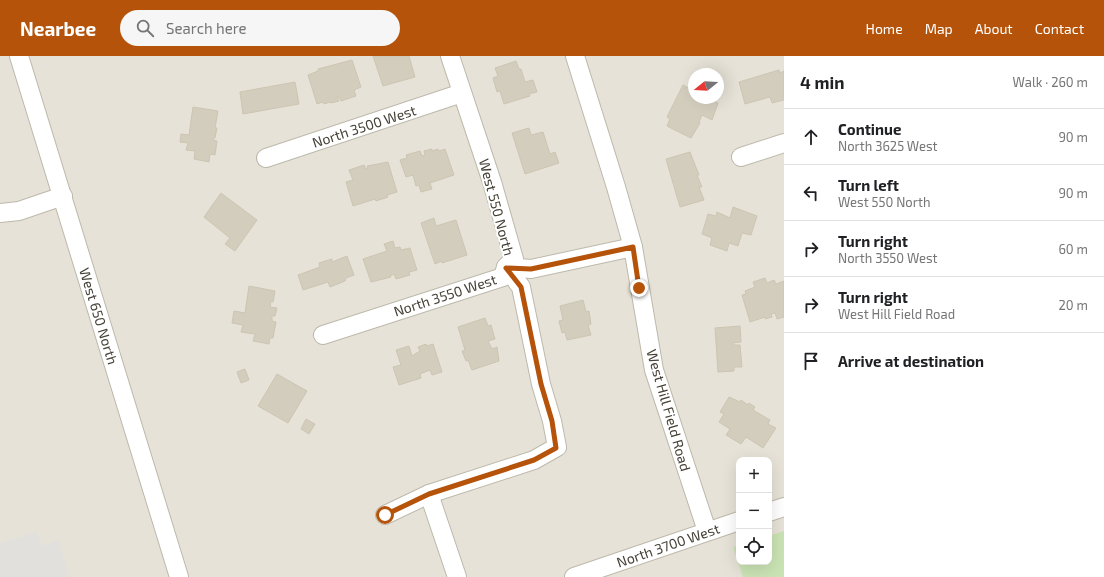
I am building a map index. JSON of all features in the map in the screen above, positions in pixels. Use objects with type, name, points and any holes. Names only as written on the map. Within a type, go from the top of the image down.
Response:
[{"type":"street","name":"West 650 North","points":[[19,56],[179,577]]},
{"type":"street","name":"West 550 North","points":[[429,494],[534,460],[556,448],[552,421],[541,384],[521,287],[506,268],[514,259],[492,182],[450,56]]},
{"type":"street","name":"West Hill Field Road","points":[[575,56],[633,247],[654,370],[707,532]]},
{"type":"street","name":"North 3500 West","points":[[266,158],[462,93]]},
{"type":"street","points":[[741,157],[784,143]]},
{"type":"street","points":[[0,214],[18,211],[63,196]]},
{"type":"street","name":"North 3550 West","points":[[323,335],[503,276],[506,268],[531,269],[633,247]]},
{"type":"street","points":[[385,515],[429,494],[457,577]]},
{"type":"street","points":[[772,511],[784,507]]},
{"type":"street","name":"North 3700 West","points":[[574,577],[736,523]]},
{"type":"shaded area","points":[[0,56],[784,56],[784,577],[0,577]]},
{"type":"shaded area","points":[[37,532],[42,546],[58,540],[70,577],[0,577],[0,543]]},
{"type":"green space","points":[[784,531],[784,577],[743,577],[739,565],[772,565],[772,535]]},
{"type":"green space","points":[[736,546],[736,556],[733,547]]},
{"type":"building","points":[[373,56],[409,56],[415,77],[383,86]]},
{"type":"building","points":[[352,60],[361,87],[354,90],[356,96],[341,101],[339,97],[337,97],[339,101],[317,104],[308,75],[318,71],[318,69]]},
{"type":"building","points":[[516,61],[519,69],[521,69],[525,82],[533,80],[537,92],[529,94],[530,96],[504,104],[500,91],[497,92],[493,78],[498,76],[495,68]]},
{"type":"building","points":[[779,70],[780,73],[784,71],[784,100],[772,103],[770,97],[745,104],[739,82]]},
{"type":"building","points":[[295,82],[299,104],[243,114],[240,92]]},
{"type":"building","points":[[683,85],[688,88],[688,104],[718,104],[712,120],[702,115],[699,122],[700,123],[691,138],[667,126],[670,119],[667,117]]},
{"type":"building","points":[[193,107],[218,111],[215,128],[217,128],[215,138],[213,140],[217,141],[215,155],[210,154],[209,162],[194,159],[195,151],[186,150],[188,143],[180,142],[181,134],[189,135]]},
{"type":"building","points":[[529,128],[531,135],[543,132],[550,154],[555,152],[559,163],[525,174],[512,133]]},
{"type":"building","points":[[432,149],[432,151],[438,149],[439,151],[445,149],[454,175],[430,183],[432,189],[421,192],[419,185],[416,186],[413,175],[406,177],[400,160],[407,158],[406,155],[420,151],[422,156],[425,155],[424,151]]},
{"type":"building","points":[[690,152],[699,175],[697,175],[702,187],[699,187],[704,200],[680,207],[666,159]]},
{"type":"building","points":[[388,162],[397,192],[376,201],[375,199],[353,206],[346,182],[353,180],[349,170],[364,165],[366,169],[368,168],[367,166]]},
{"type":"building","points":[[221,193],[257,220],[235,251],[225,244],[230,238],[204,217]]},
{"type":"building","points":[[733,207],[757,216],[751,235],[742,233],[738,246],[729,243],[727,251],[710,245],[712,238],[702,234],[708,214],[716,216],[717,212],[730,218]]},
{"type":"building","points":[[434,218],[436,226],[456,220],[467,255],[435,264],[421,223]]},
{"type":"building","points":[[393,241],[395,248],[400,247],[401,250],[410,248],[417,270],[409,272],[410,275],[396,279],[394,274],[390,276],[391,277],[371,282],[363,259],[387,251],[384,244]]},
{"type":"building","points":[[347,256],[354,275],[346,278],[345,281],[330,287],[328,282],[303,290],[298,275],[320,267],[319,263],[332,259],[332,262]]},
{"type":"building","points":[[765,278],[767,283],[774,280],[776,284],[784,281],[784,317],[777,319],[775,313],[771,314],[772,317],[765,319],[765,317],[750,322],[742,295],[746,294],[745,291],[755,287],[753,282]]},
{"type":"building","points":[[249,286],[275,291],[273,302],[271,301],[270,307],[277,308],[275,316],[272,316],[272,321],[276,322],[273,338],[270,338],[269,344],[253,341],[255,334],[241,332],[243,325],[232,323],[234,311],[245,313]]},
{"type":"building","points":[[583,300],[586,312],[589,311],[591,324],[588,325],[591,335],[567,340],[565,332],[562,333],[559,321],[563,320],[560,306]]},
{"type":"building","points":[[485,318],[488,326],[491,325],[495,339],[488,341],[492,349],[497,347],[499,361],[472,370],[462,351],[465,350],[458,327]]},
{"type":"building","points":[[740,326],[741,342],[733,343],[733,345],[740,345],[742,367],[734,367],[734,371],[718,372],[715,328]]},
{"type":"building","points":[[426,344],[427,346],[433,344],[442,372],[432,375],[430,370],[420,374],[421,378],[399,385],[393,367],[401,365],[396,350],[409,346],[412,356],[420,351],[418,347]]},
{"type":"building","points":[[245,369],[249,380],[241,383],[237,372]]},
{"type":"building","points":[[277,374],[307,391],[288,423],[258,406]]},
{"type":"building","points":[[729,397],[740,402],[741,400],[748,405],[749,403],[755,407],[753,410],[770,420],[768,424],[776,428],[763,448],[746,437],[741,444],[726,435],[730,429],[719,422],[724,414],[720,412]]},
{"type":"building","points":[[306,419],[315,424],[309,434],[301,429]]},
{"type":"route","points":[[385,515],[429,494],[534,460],[556,448],[552,421],[541,384],[521,287],[506,268],[531,269],[633,247],[639,288]]}]
